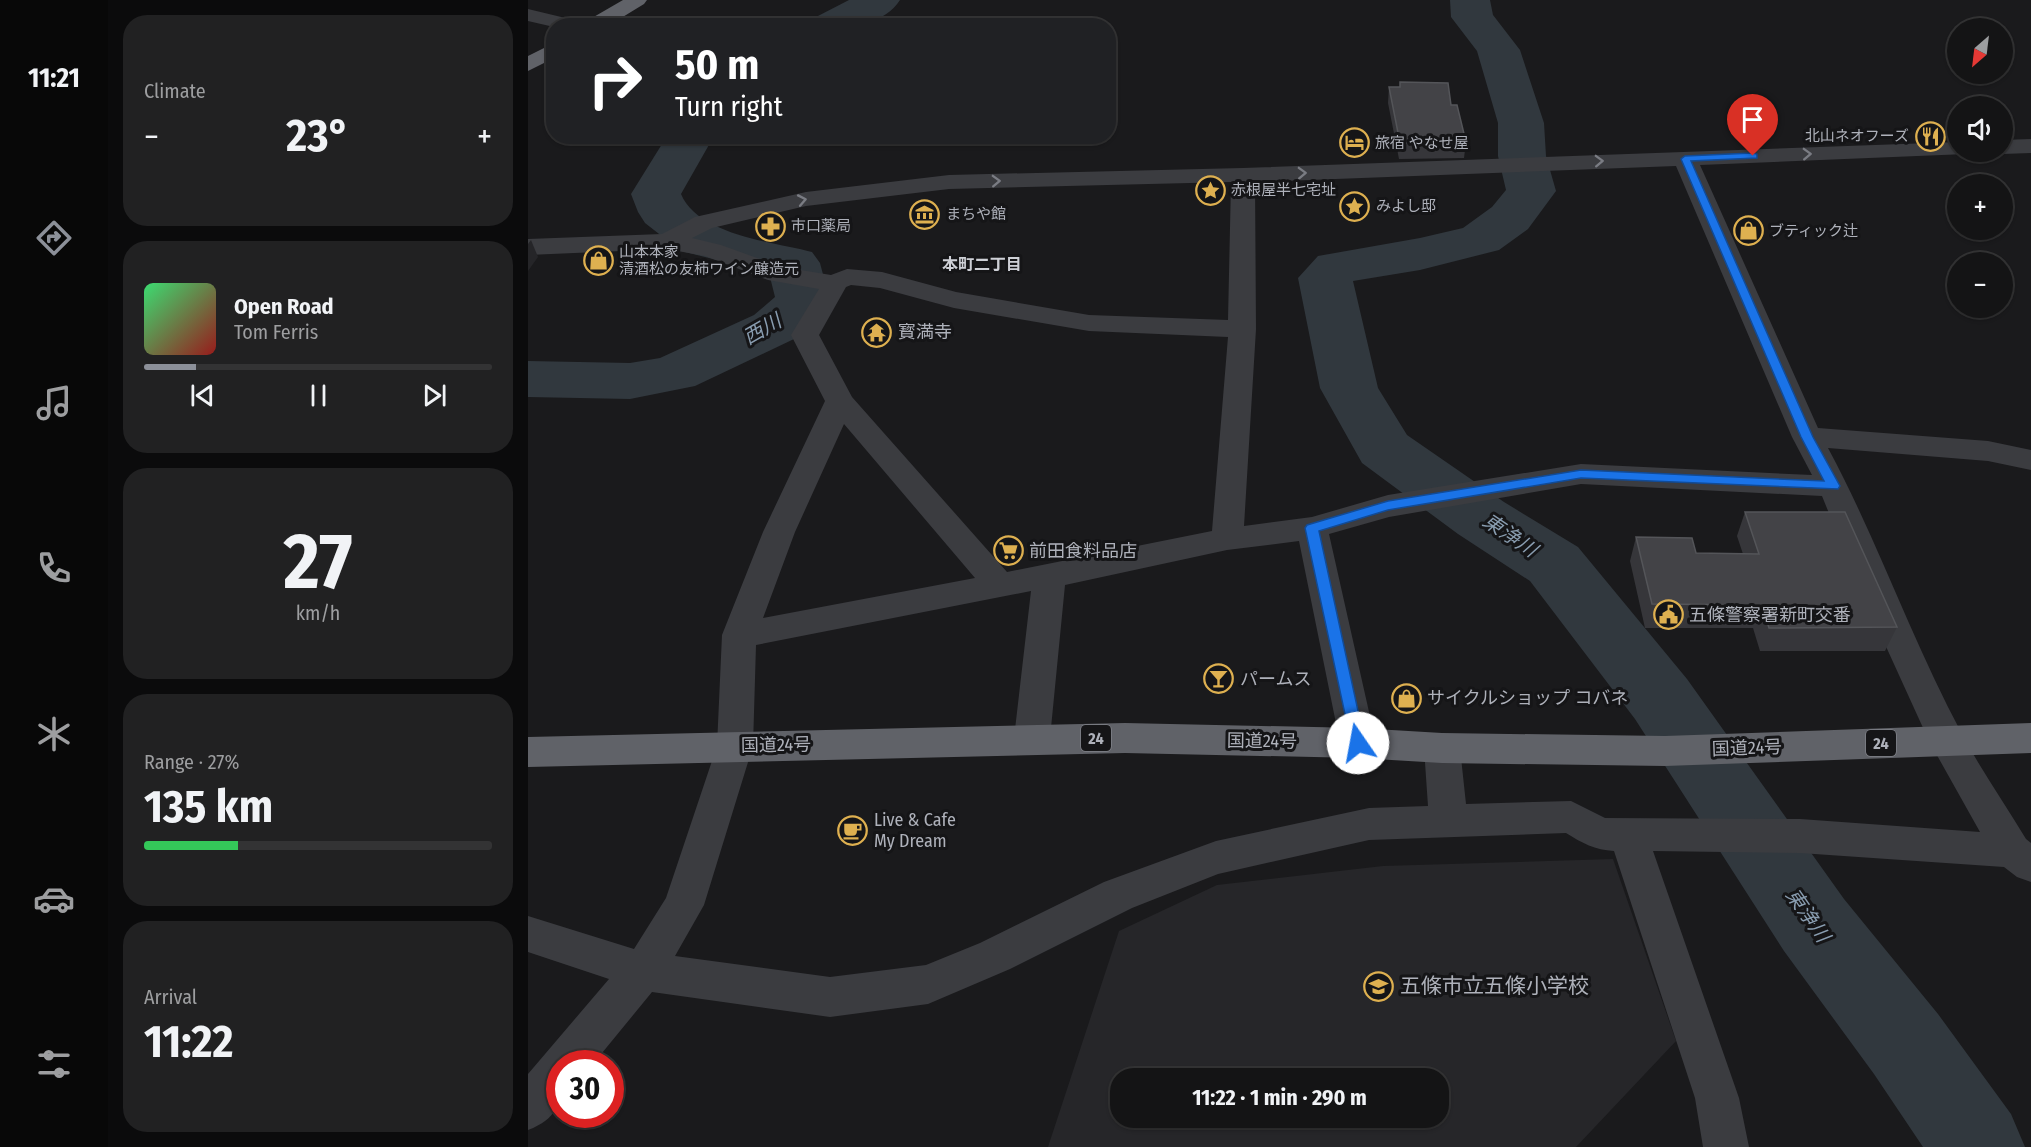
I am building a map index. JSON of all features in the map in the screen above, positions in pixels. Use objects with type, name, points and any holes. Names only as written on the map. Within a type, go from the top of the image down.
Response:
[{"type":"highway","points":[[605,18],[637,0]]},
{"type":"highway","points":[[528,65],[546,54]]},
{"type":"highway","name":"国道24号","points":[[528,752],[1032,738],[1125,738],[1358,743],[1442,748],[1665,751],[2031,738]]},
{"type":"street","points":[[528,15],[546,19]]},
{"type":"street","points":[[2013,147],[2031,146]]},
{"type":"street","points":[[667,241],[704,222],[806,199],[949,182],[1243,175],[1947,149]]},
{"type":"street","points":[[1685,159],[1807,437],[1833,486],[1875,585],[1947,741],[2022,858]]},
{"type":"street","points":[[1227,539],[1242,329],[1243,175]]},
{"type":"street","points":[[528,247],[667,241],[712,250],[777,274],[828,282],[847,277],[882,280],[954,300],[1089,323],[1242,329]]},
{"type":"street","points":[[828,282],[832,296],[808,324],[805,335],[840,401],[999,584]]},
{"type":"street","points":[[577,1050],[643,971],[684,905],[735,746],[739,636],[779,532],[840,401]]},
{"type":"street","points":[[1807,437],[1988,451],[2031,460]]},
{"type":"street","points":[[739,636],[1227,539],[1312,528],[1388,506],[1581,474],[1833,486]]},
{"type":"street","points":[[1312,528],[1358,743]]},
{"type":"street","points":[[1032,738],[1049,575]]},
{"type":"street","points":[[1442,748],[1449,822]]},
{"type":"street","points":[[528,934],[643,971],[830,997],[927,984],[995,956],[1118,895],[1216,858],[1369,825],[1571,817],[1600,834],[1800,836],[2022,858]]},
{"type":"street","points":[[1628,834],[1716,1098],[1726,1147]]},
{"type":"street","points":[[528,1108],[546,1087]]},
{"type":"shaded area","name":"五條市立五條小学校","points":[[1613,859],[1676,1041],[1576,1147],[1048,1147],[1119,931],[1217,885],[1383,866]]},
{"type":"building","points":[[1400,82],[1448,83],[1451,105],[1457,105],[1466,142],[1400,143],[1389,87],[1400,87]]},
{"type":"building","points":[[1745,512],[1845,512],[1897,627],[1769,628],[1762,605],[1652,604],[1636,537],[1692,538],[1696,553],[1759,554]]},
{"type":"waterway","name":"西川","points":[[846,18],[880,0]]},
{"type":"waterway","name":"東浄川","points":[[1470,0],[1472,17],[1498,50],[1521,123],[1522,156],[1531,191],[1510,218],[1481,239],[1420,254],[1337,267],[1325,278],[1349,388],[1384,449],[1481,518],[1554,564],[1661,699],[1814,925],[1906,1044],[1978,1147]]},
{"type":"waterway","name":"西川","points":[[528,379],[630,381],[674,373],[774,327],[803,301],[793,263],[699,240],[663,212],[656,194],[686,144]]},
{"type":"place","name":"北山ネオフーズ","points":[[1930,136]]},
{"type":"place","name":"旅宿 やなせ屋","points":[[1354,143]]},
{"type":"place","name":"赤根屋半七宅址","points":[[1210,190]]},
{"type":"place","name":"みよし邸","points":[[1355,206]]},
{"type":"place","name":"まちや館","points":[[925,214]]},
{"type":"place","name":"市口薬局","points":[[770,226]]},
{"type":"place","name":"ブティック辻","points":[[1748,231]]},
{"type":"place","name":"山本本家 清酒松の友柿ワイン醸造元","points":[[598,261]]},
{"type":"place","name":"寳満寺","points":[[877,332]]},
{"type":"place","name":"前田食料品店","points":[[1008,551]]},
{"type":"place","name":"五條警察署新町交番","points":[[1668,615]]},
{"type":"place","name":"パームス","points":[[1219,679]]},
{"type":"place","name":"サイクルショップ コバネ","points":[[1406,698]]},
{"type":"place","name":"Live & Cafe My Dream","points":[[853,830]]},
{"type":"place","name":"五條市立五條小学校","points":[[1379,986]]},
{"type":"district","name":"本町二丁目","points":[[982,264]]},
{"type":"route","points":[[1358,743],[1312,528],[1388,506],[1581,474],[1833,486],[1807,437],[1685,159],[1753,156]]}]
